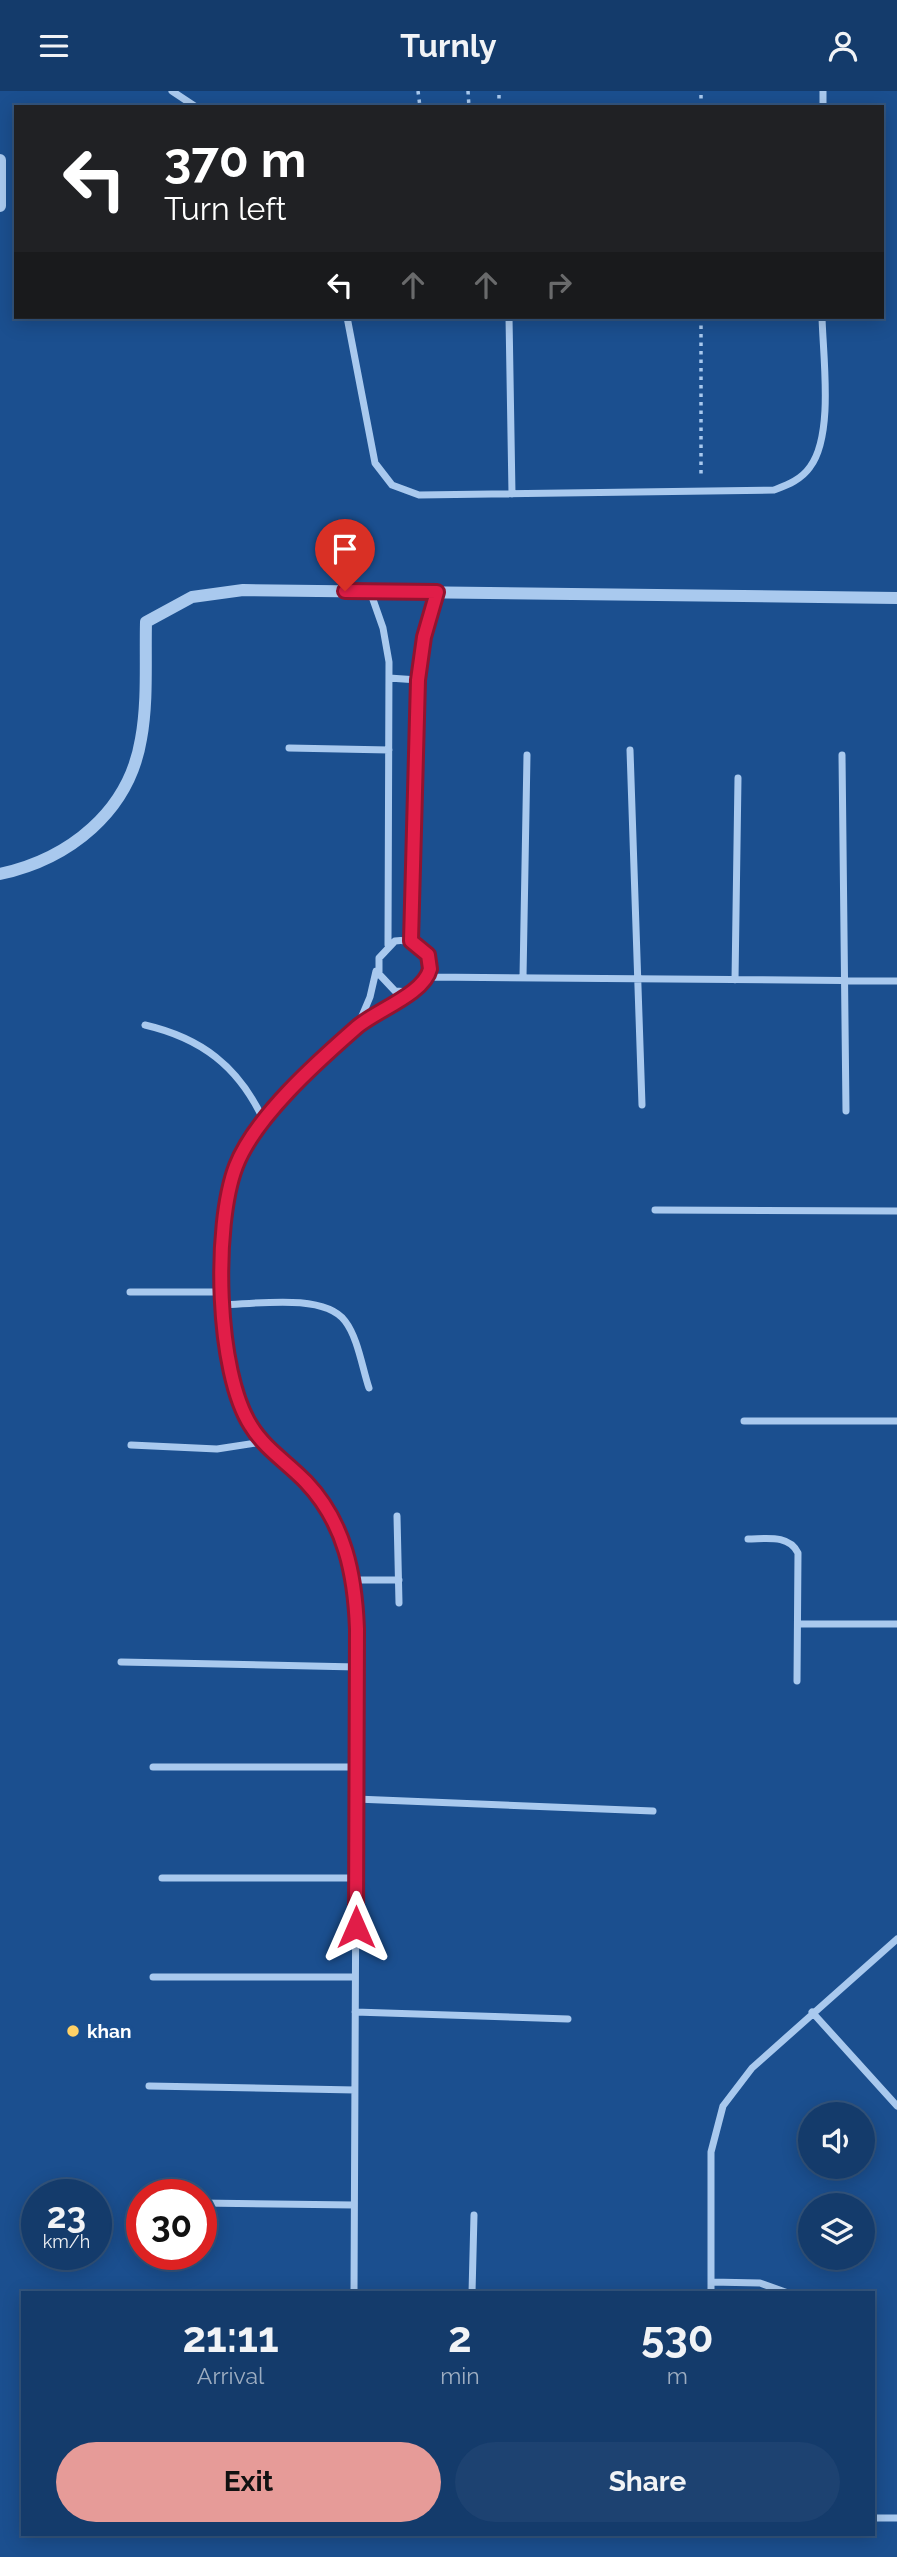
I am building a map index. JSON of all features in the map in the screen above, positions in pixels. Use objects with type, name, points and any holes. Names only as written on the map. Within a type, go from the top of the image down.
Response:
[{"type":"street","points":[[172,91],[194,105]]},
{"type":"street","points":[[0,160],[0,207]]},
{"type":"street","points":[[348,319],[371,450],[382,475],[392,485],[419,495],[774,490],[793,482],[810,469],[824,433],[822,319]]},
{"type":"street","points":[[509,319],[512,494]]},
{"type":"street","points":[[0,874],[43,862],[63,852],[99,823],[125,785],[141,743],[146,622],[192,597],[226,590],[897,598]]},
{"type":"street","points":[[357,1026],[370,997],[377,966],[388,945],[389,678],[387,645],[370,591]]},
{"type":"street","points":[[411,941],[418,680],[424,637],[437,592]]},
{"type":"street","points":[[389,678],[418,680]]},
{"type":"street","points":[[289,748],[389,750]]},
{"type":"street","points":[[630,750],[642,1105]]},
{"type":"street","points":[[523,977],[527,755]]},
{"type":"street","points":[[842,755],[846,1111]]},
{"type":"street","points":[[735,980],[738,778]]},
{"type":"street","points":[[354,2291],[357,1667],[354,1580],[341,1535],[320,1498],[262,1442],[234,1393],[226,1356],[223,1232],[229,1188],[243,1150],[263,1119],[357,1026],[418,989],[428,977],[428,955],[411,941],[395,941],[388,945]]},
{"type":"street","points":[[377,966],[388,987],[411,992]]},
{"type":"street","points":[[428,977],[897,981]]},
{"type":"street","points":[[145,1025],[183,1035],[217,1055],[244,1084],[263,1119]]},
{"type":"street","points":[[655,1210],[897,1211]]},
{"type":"street","points":[[130,1292],[223,1292]]},
{"type":"street","points":[[223,1305],[312,1303],[331,1308],[350,1329],[369,1388]]},
{"type":"street","points":[[744,1421],[897,1421]]},
{"type":"street","points":[[131,1445],[217,1449],[262,1442]]},
{"type":"street","points":[[397,1516],[399,1603]]},
{"type":"street","points":[[748,1539],[783,1540],[796,1548],[799,1557],[797,1681]]},
{"type":"street","points":[[354,1580],[399,1580]]},
{"type":"street","points":[[797,1624],[897,1624]]},
{"type":"street","points":[[121,1663],[357,1667]]},
{"type":"street","points":[[153,1767],[356,1767]]},
{"type":"street","points":[[356,1799],[653,1811]]},
{"type":"street","points":[[162,1878],[356,1878]]},
{"type":"street","points":[[711,2291],[711,2152],[720,2113],[740,2079],[897,1939]]},
{"type":"street","points":[[153,1977],[355,1977]]},
{"type":"street","points":[[355,2012],[568,2019]]},
{"type":"street","points":[[812,2012],[897,2106]]},
{"type":"street","points":[[149,2086],[355,2090]]},
{"type":"street","points":[[217,2203],[355,2205]]},
{"type":"street","points":[[472,2291],[474,2215]]},
{"type":"street","points":[[711,2282],[760,2283],[782,2291]]},
{"type":"street","points":[[875,2518],[897,2518]]},
{"type":"path","points":[[701,319],[701,491]]},
{"type":"place","name":"khan","points":[[73,2031]]},
{"type":"route","points":[[345,591],[437,592],[424,637],[418,680],[411,941],[424,949],[428,955],[430,969],[428,977],[418,989],[357,1026],[263,1119],[243,1150],[229,1188],[225,1210],[223,1305],[229,1375],[242,1411],[262,1442],[306,1482],[332,1516],[341,1535],[354,1580],[357,1629],[356,1927]]}]
